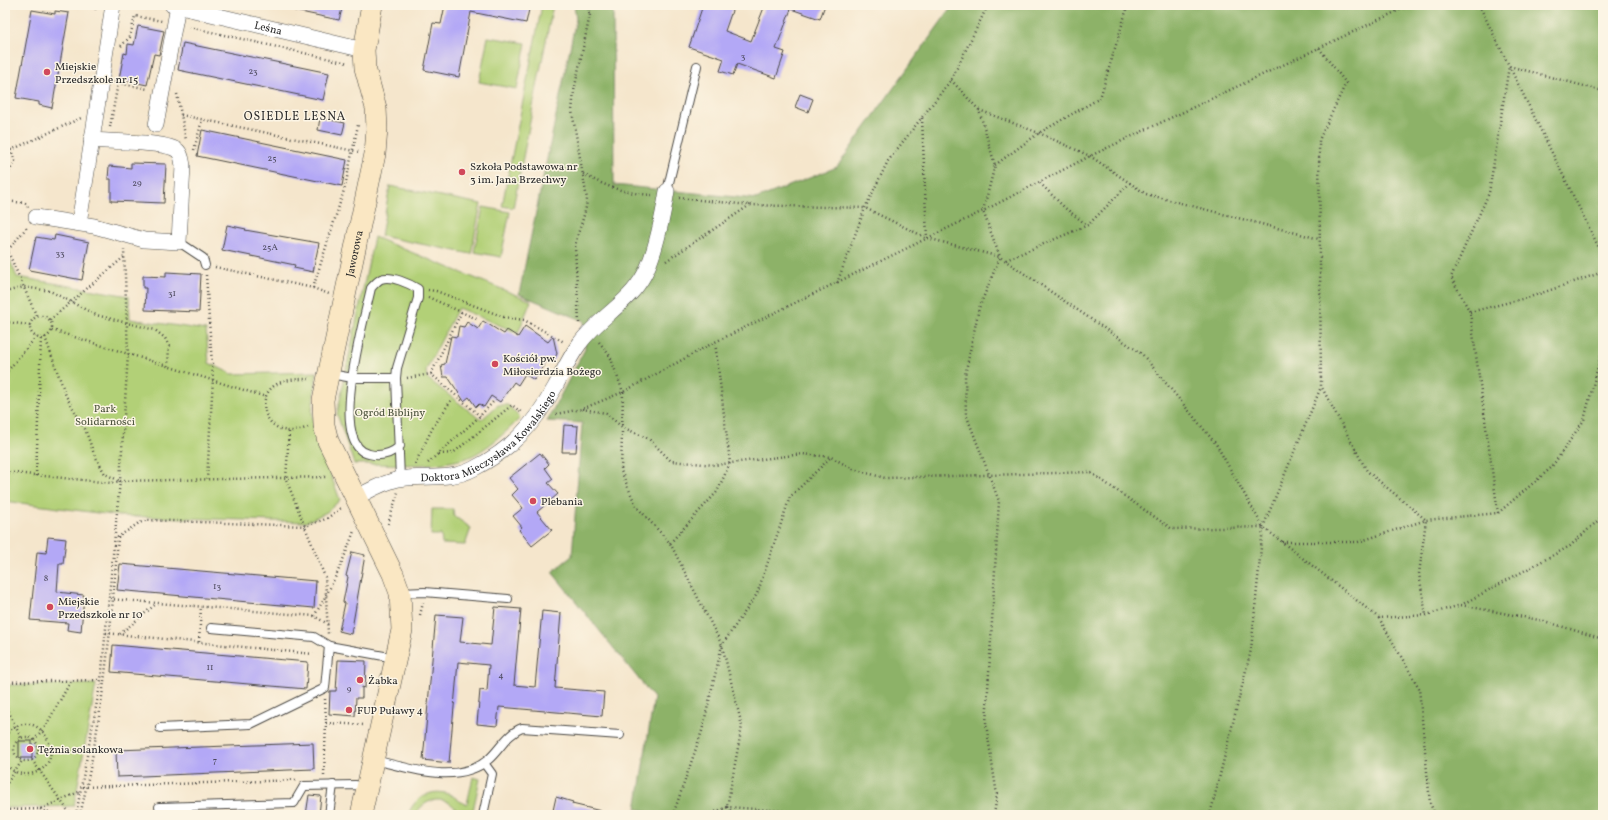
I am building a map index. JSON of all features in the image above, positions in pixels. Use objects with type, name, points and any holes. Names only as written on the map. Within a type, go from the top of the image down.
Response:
[{"type":"street","points":[[79,223],[113,5]]},
{"type":"street","name":"Jaworowa","points":[[361,815],[402,630],[400,593],[393,574],[354,498],[328,441],[324,425],[322,377],[375,154],[377,129],[376,108],[364,68],[358,57],[372,5]]},
{"type":"street","points":[[156,125],[169,89],[175,6]]},
{"type":"street","name":"Leśna","points":[[175,6],[358,57]]},
{"type":"street","points":[[36,217],[79,223],[144,240],[179,242],[183,166],[182,158],[178,152],[173,148],[164,145],[91,140]]},
{"type":"street","name":"Doktora Mieczysława Kowalskiego","points":[[354,498],[400,475],[447,476],[472,470],[510,446],[538,417],[575,344],[629,296],[644,274],[650,260],[667,194]]},
{"type":"lane","points":[[667,194],[697,66]]},
{"type":"lane","points":[[179,242],[203,258],[205,265]]},
{"type":"lane","points":[[400,446],[393,452],[385,455],[362,453],[356,446],[348,423],[348,407],[371,288],[380,280],[386,278],[410,284],[418,289],[418,298],[397,368],[400,378],[400,446],[400,475]]},
{"type":"lane","points":[[322,377],[400,378]]},
{"type":"lane","points":[[400,593],[424,592],[508,599]]},
{"type":"lane","points":[[211,628],[314,637],[329,646],[396,658]]},
{"type":"lane","points":[[160,728],[251,724],[325,688],[329,646]]},
{"type":"lane","points":[[373,760],[422,771],[440,773],[463,771],[484,763],[513,733],[522,728],[620,735]]},
{"type":"lane","points":[[483,815],[492,774],[484,763]]},
{"type":"lane","points":[[329,815],[333,785]]},
{"type":"lane","points":[[159,807],[294,803],[304,786],[356,785],[367,787]]},
{"type":"path","points":[[94,5],[98,15]]},
{"type":"path","points":[[588,5],[589,20]]},
{"type":"path","points":[[418,289],[436,291],[504,317],[524,320],[575,344],[575,248],[576,238],[587,208],[587,199],[572,111],[574,91],[592,5]]},
{"type":"path","points":[[836,283],[865,208],[888,160],[951,80],[988,5]]},
{"type":"path","points":[[995,165],[1039,133],[1100,98],[1128,5]]},
{"type":"path","points":[[538,417],[582,409],[623,392],[716,342],[983,212],[1090,156],[1410,5]]},
{"type":"path","points":[[1479,5],[1603,256]]},
{"type":"path","points":[[118,48],[130,37],[135,16],[358,57]]},
{"type":"path","points":[[1210,815],[1251,650],[1263,527],[1321,386],[1318,239],[1318,140],[1346,83],[1318,48]]},
{"type":"path","points":[[1510,66],[1603,91]]},
{"type":"path","points":[[1498,513],[1470,312],[1451,277],[1488,192],[1510,66]]},
{"type":"path","points":[[951,80],[979,110],[1039,133],[1090,156],[1146,194],[1318,239]]},
{"type":"path","points":[[111,81],[169,89],[181,115],[187,142]]},
{"type":"path","points":[[108,142],[118,83]]},
{"type":"path","points":[[979,110],[995,165],[983,212],[1000,257],[979,308],[965,375],[966,414],[999,501],[986,724],[997,795],[994,815]]},
{"type":"path","points":[[181,115],[366,153]]},
{"type":"path","points":[[5,152],[83,117]]},
{"type":"path","points":[[922,117],[927,238]]},
{"type":"path","points":[[183,166],[191,162],[202,120]]},
{"type":"path","points":[[313,288],[344,187],[359,123]]},
{"type":"path","points":[[5,179],[15,161],[11,150]]},
{"type":"path","points":[[583,174],[608,187],[636,194],[667,194],[750,205],[865,208],[927,238],[1000,257],[1142,354],[1216,444],[1263,527],[1379,618],[1419,688],[1430,802],[1435,815]]},
{"type":"path","points":[[1040,183],[1064,208],[1088,225]]},
{"type":"path","points":[[1005,261],[1088,225],[1130,183]]},
{"type":"path","points":[[5,201],[25,203],[36,217],[8,250]]},
{"type":"path","points":[[644,274],[750,205]]},
{"type":"path","points":[[76,815],[83,787],[101,680],[110,599],[114,534],[120,481],[128,354],[123,234]]},
{"type":"path","points":[[5,245],[37,317]]},
{"type":"path","points":[[50,320],[73,302],[124,257]]},
{"type":"path","points":[[207,479],[213,379],[205,265],[313,288],[335,296]]},
{"type":"path","points":[[1470,312],[1530,297],[1603,272]]},
{"type":"path","points":[[5,292],[24,287],[50,291],[96,315],[155,330],[164,338],[169,346],[168,366]]},
{"type":"path","points":[[418,289],[429,297],[479,320]]},
{"type":"path","points":[[431,374],[462,312]]},
{"type":"path","points":[[50,320],[42,316],[37,317],[32,320],[30,325],[32,334],[36,337],[45,337],[52,330]]},
{"type":"path","points":[[50,320],[52,330]]},
{"type":"path","points":[[5,322],[30,325]]},
{"type":"path","points":[[52,330],[213,379],[266,397]]},
{"type":"path","points":[[590,331],[610,356],[623,392],[621,471],[636,506],[670,543],[722,645],[742,726],[727,807],[728,815]]},
{"type":"path","points":[[5,374],[36,337]]},
{"type":"path","points":[[45,337],[66,396],[85,429],[94,454],[105,474],[120,481]]},
{"type":"path","points":[[36,476],[41,338]]},
{"type":"path","points":[[670,543],[717,492],[730,463],[716,342]]},
{"type":"path","points":[[1281,542],[1358,542],[1426,520],[1498,513],[1551,468],[1584,420],[1603,347]]},
{"type":"path","points":[[400,378],[431,374],[480,416]]},
{"type":"path","points":[[311,426],[300,431],[289,432],[278,429],[266,416],[264,407],[266,397],[271,389],[278,383],[289,380],[322,377]]},
{"type":"path","points":[[1321,386],[1367,471],[1426,520]]},
{"type":"path","points":[[387,528],[401,485],[400,475],[412,470],[432,429],[452,398]]},
{"type":"path","points":[[428,464],[493,402]]},
{"type":"path","points":[[439,454],[453,453],[512,404]]},
{"type":"path","points":[[582,409],[606,413],[622,427],[649,439],[670,461],[715,465],[802,454],[831,458],[853,469],[885,478],[989,477],[1090,472],[1172,529],[1263,527]]},
{"type":"path","points":[[289,432],[286,479],[325,577],[329,646]]},
{"type":"path","points":[[673,815],[702,731],[722,645],[757,594],[790,497],[831,458]]},
{"type":"path","points":[[5,472],[112,483],[120,481],[333,477]]},
{"type":"path","points":[[80,815],[87,787],[105,680],[114,599],[118,537],[143,521],[305,526],[326,519],[354,498]]},
{"type":"path","points":[[1379,618],[1426,615],[1461,604],[1570,546],[1603,516]]},
{"type":"path","points":[[1426,520],[1419,574],[1426,615]]},
{"type":"path","points":[[314,616],[327,597],[342,565],[357,523]]},
{"type":"path","points":[[419,616],[424,592]]},
{"type":"path","points":[[110,599],[314,616],[328,624]]},
{"type":"path","points":[[120,634],[157,603]]},
{"type":"path","points":[[1461,604],[1544,620],[1603,639]]},
{"type":"path","points":[[106,633],[313,654]]},
{"type":"path","points":[[5,682],[101,680]]},
{"type":"path","points":[[34,740],[42,730],[71,681]]},
{"type":"path","points":[[323,779],[326,723],[325,688]]},
{"type":"path","points":[[5,704],[21,738]]},
{"type":"path","points":[[326,723],[372,726]]},
{"type":"path","points":[[5,736],[16,726],[26,724],[33,725],[42,730],[50,741],[51,749],[46,764],[40,770],[26,774],[15,772],[5,763]]},
{"type":"path","points":[[5,786],[22,762],[32,760],[38,751],[34,740],[27,737],[21,738],[17,741],[13,748],[15,756],[22,762]]},
{"type":"path","points":[[51,749],[90,749]]},
{"type":"path","points":[[32,760],[71,815]]},
{"type":"path","points":[[83,787],[300,780]]},
{"type":"path","points":[[40,809],[82,791]]},
{"type":"path","points":[[727,807],[735,815]]},
{"type":"path","points":[[708,815],[727,807],[785,811],[805,815]]},
{"type":"path","points":[[5,810],[40,809],[58,815]]},
{"type":"green space","points":[[542,5],[553,5],[513,208],[502,206]]},
{"type":"green space","points":[[574,5],[613,5],[614,185],[756,199],[837,167],[953,5],[1603,5],[1603,815],[647,815],[647,811],[636,809],[654,698],[552,572],[572,556],[582,423],[547,421],[585,349],[584,321],[519,294],[576,19]]},
{"type":"green space","points":[[488,37],[526,43],[517,89],[479,82]]},
{"type":"green space","points":[[390,186],[481,204],[471,254],[381,236]]},
{"type":"green space","points":[[483,207],[510,212],[501,257],[474,252]]},
{"type":"green space","name":"Ogród Biblijny","points":[[374,237],[531,301],[518,333],[458,308],[426,370],[427,378],[481,420],[498,405],[508,405],[520,418],[495,441],[474,455],[467,458],[439,463],[411,465],[354,464],[337,414]]},
{"type":"green space","name":"Park Solidarności","points":[[5,248],[17,277],[129,296],[130,319],[206,330],[209,363],[232,374],[317,372],[312,411],[314,428],[340,500],[327,512],[306,522],[121,516],[5,501]]},
{"type":"green space","points":[[432,509],[453,509],[454,516],[471,528],[465,545],[442,544],[441,535],[431,535]]},
{"type":"green space","points":[[96,684],[74,806],[5,808],[5,685]]},
{"type":"green space","points":[[473,777],[480,779],[472,815],[460,815],[451,804],[445,801],[433,800],[422,806],[417,812],[427,815],[408,815],[419,799],[431,793],[438,792],[451,795],[460,802],[467,804]]},
{"type":"building","points":[[292,5],[343,5],[339,20],[291,10]]},
{"type":"building","points":[[445,5],[530,5],[526,23],[471,12],[459,77],[424,70],[433,23],[441,24]]},
{"type":"building","points":[[703,5],[734,5],[725,31],[751,41],[765,5],[825,5],[820,19],[791,9],[776,49],[785,52],[776,78],[737,64],[733,75],[720,71],[724,59],[689,47]]},
{"type":"building","points":[[32,10],[55,14],[55,11],[69,13],[52,108],[39,105],[39,102],[16,98]]},
{"type":"building","points":[[138,26],[164,31],[159,55],[154,54],[147,85],[119,79],[124,53],[127,54],[128,44],[134,45]]},
{"type":"building","points":[[183,43],[329,73],[323,100],[178,70]]},
{"type":"building","points":[[800,94],[813,99],[808,112],[795,107]]},
{"type":"building","points":[[320,118],[345,123],[342,135],[318,130]]},
{"type":"building","points":[[202,130],[347,160],[342,186],[197,156]]},
{"type":"building","points":[[131,163],[166,164],[164,203],[111,201],[111,179],[108,179],[109,166],[131,168]]},
{"type":"building","points":[[227,225],[246,229],[245,230],[319,243],[313,272],[294,268],[295,265],[222,250]]},
{"type":"building","points":[[55,235],[89,242],[82,280],[29,270],[36,237],[54,240]]},
{"type":"building","points":[[166,272],[201,274],[199,312],[145,310],[146,288],[143,288],[143,276],[166,277]]},
{"type":"building","name":"Kościół pw. Miłosierdzia Bożego","points":[[483,321],[504,334],[507,330],[518,337],[525,326],[548,342],[553,336],[557,354],[552,362],[548,359],[534,380],[525,374],[518,385],[514,382],[500,402],[491,396],[484,407],[479,404],[476,407],[469,397],[464,401],[448,377],[443,377],[441,365],[445,364],[451,336],[457,337],[459,326],[464,327],[467,322],[478,329]]},
{"type":"building","points":[[564,425],[578,426],[576,452],[562,452]]},
{"type":"building","name":"Plebania","points":[[540,453],[549,464],[545,468],[553,479],[548,483],[558,494],[537,512],[552,530],[532,546],[519,530],[522,527],[513,516],[523,508],[512,495],[518,489],[509,478]]},
{"type":"building","points":[[48,537],[66,539],[63,564],[59,564],[57,592],[84,595],[81,632],[67,630],[68,623],[30,620],[37,552],[46,553]]},
{"type":"building","points":[[352,552],[365,555],[351,634],[339,631],[345,603],[343,602],[348,577],[346,576]]},
{"type":"building","points":[[120,564],[316,581],[314,608],[117,590]]},
{"type":"building","points":[[495,607],[521,609],[514,685],[535,687],[542,611],[561,613],[555,688],[604,692],[602,716],[499,707],[497,726],[477,724],[480,690],[487,691],[489,665],[458,662],[449,763],[423,760],[436,615],[463,617],[460,642],[491,645]]},
{"type":"building","points":[[113,645],[308,662],[306,689],[111,672]]},
{"type":"building","points":[[338,660],[366,661],[365,688],[362,687],[362,698],[356,698],[355,716],[329,714],[330,691],[336,691]]},
{"type":"building","points":[[19,741],[32,741],[32,758],[19,758]]},
{"type":"building","points":[[313,743],[314,769],[117,777],[116,750]]},
{"type":"building","points":[[309,795],[321,796],[319,815],[306,815]]},
{"type":"building","points":[[556,797],[573,802],[572,804],[601,811],[600,815],[552,815]]},
{"type":"place","name":"Miejskie Przedszkole nr 15","points":[[47,72]]},
{"type":"place","name":"Szkoła Podstawowa nr 3 im. Jana Brzechwy","points":[[462,172]]},
{"type":"place","name":"Kościół pw. Miłosierdzia Bożego","points":[[495,364]]},
{"type":"place","name":"Plebania","points":[[533,501]]},
{"type":"place","name":"Miejskie Przedszkole nr 10","points":[[50,607]]},
{"type":"place","name":"Żabka","points":[[360,680]]},
{"type":"place","name":"FUP Puławy 4","points":[[349,710]]},
{"type":"place","name":"Tężnia solankowa","points":[[30,749]]},
{"type":"district","name":"OSIEDLE LESNA","points":[[295,116]]}]
